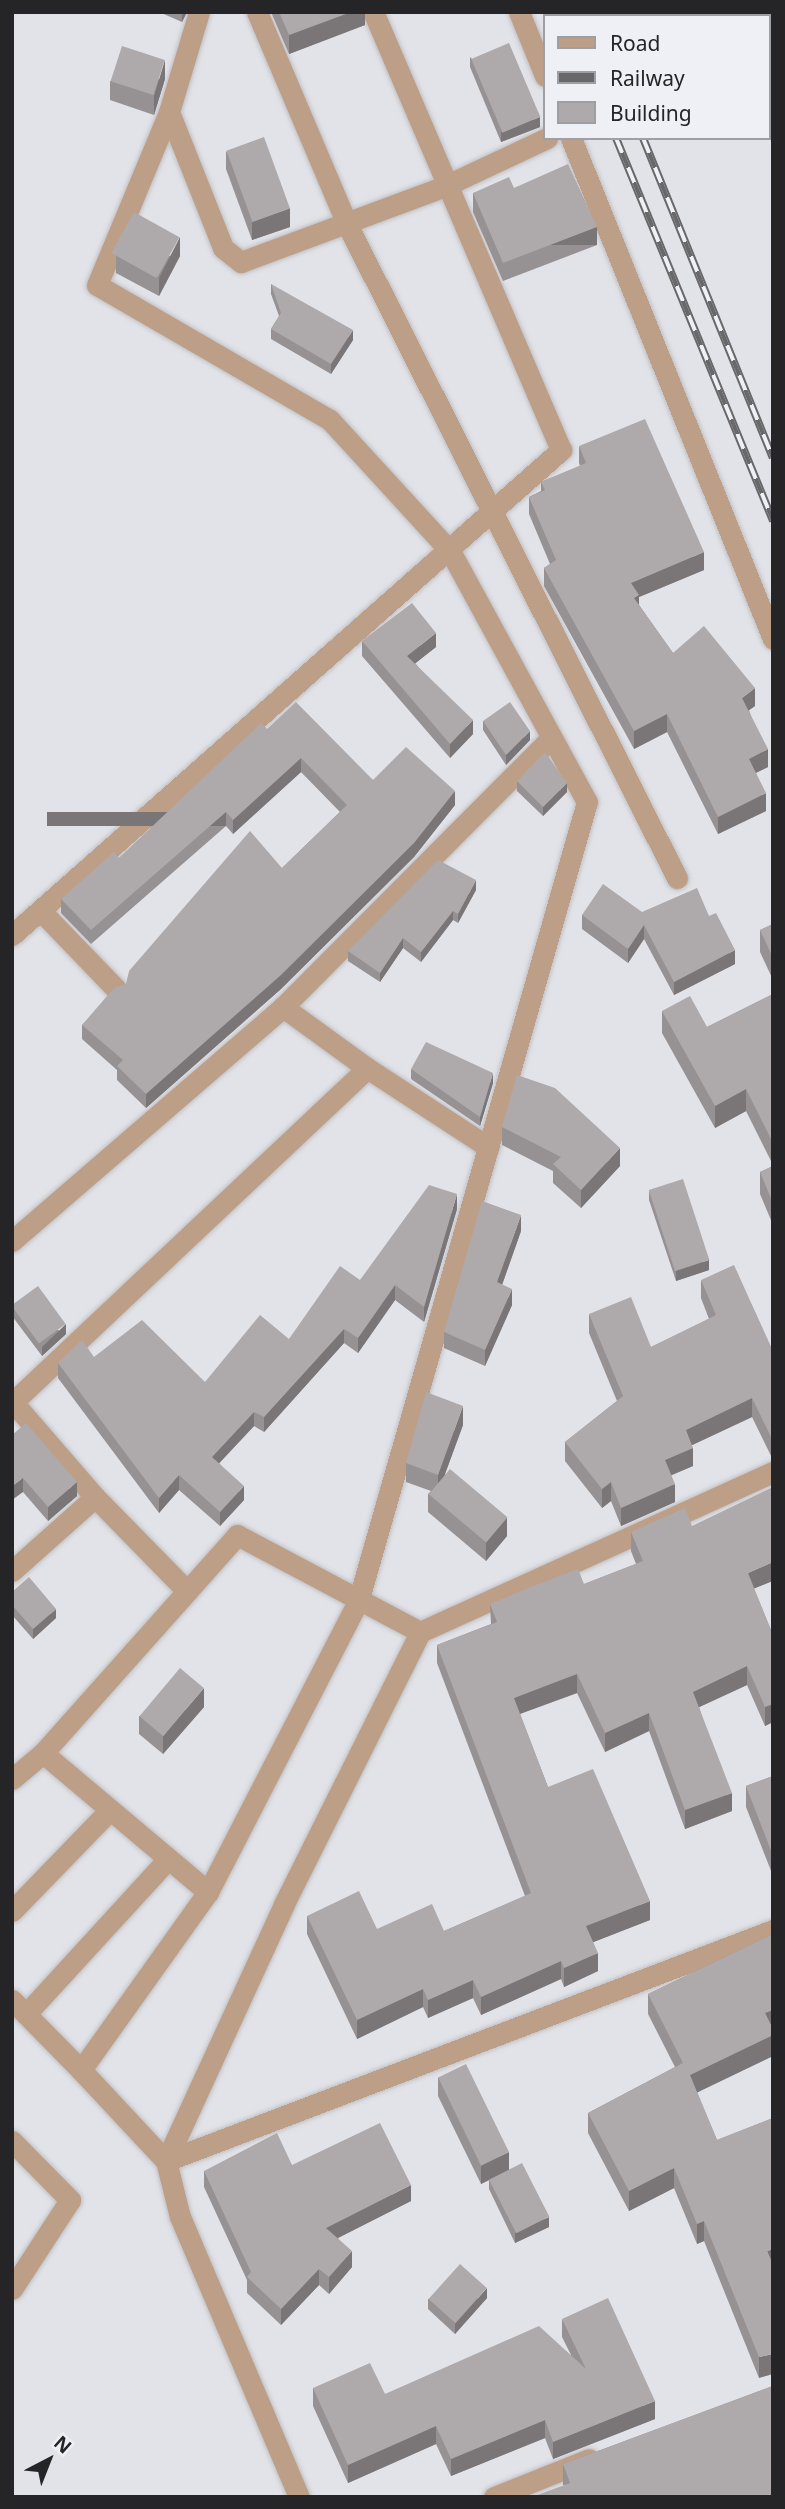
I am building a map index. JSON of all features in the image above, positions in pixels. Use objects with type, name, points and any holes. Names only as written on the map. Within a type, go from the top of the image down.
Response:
[{"type":"street","points":[[81,2070],[208,1892],[358,1602],[587,802],[548,741],[450,551],[330,419],[97,285],[169,112],[199,12]]},
{"type":"street","points":[[12,935],[491,515],[561,450],[445,186],[373,12]]},
{"type":"street","points":[[519,12],[544,74]]},
{"type":"street","points":[[263,14],[346,222],[491,515],[677,878]]},
{"type":"street","points":[[169,112],[223,248],[241,262],[445,186],[544,139]]},
{"type":"street","points":[[572,140],[773,639]]},
{"type":"street","points":[[12,1241],[283,1007],[548,741]]},
{"type":"street","points":[[41,911],[116,989]]},
{"type":"street","points":[[283,1007],[367,1068],[488,1147]]},
{"type":"street","points":[[187,1591],[95,1497],[12,1402],[367,1068]]},
{"type":"street","points":[[166,2161],[419,1632],[773,1472]]},
{"type":"street","points":[[12,1571],[95,1497]]},
{"type":"street","points":[[12,1779],[43,1753],[237,1535],[358,1602],[419,1632]]},
{"type":"street","points":[[43,1753],[166,1861],[208,1892]]},
{"type":"street","points":[[12,1911],[108,1812]]},
{"type":"street","points":[[166,1861],[19,2007],[166,2161],[180,2217],[299,2497]]},
{"type":"street","points":[[166,2161],[773,1930]]},
{"type":"street","points":[[12,2289],[70,2200],[16,2154]]},
{"type":"street","points":[[494,2497],[608,2452]]},
{"type":"building","points":[[279,12],[351,12],[289,35]]},
{"type":"building","points":[[702,12],[729,12],[727,14]]},
{"type":"building","points":[[509,43],[540,117],[503,133],[471,59]]},
{"type":"building","points":[[122,46],[165,60],[153,95],[111,81]]},
{"type":"building","points":[[264,137],[290,208],[252,222],[226,151]]},
{"type":"building","points":[[568,164],[597,227],[503,263],[473,193],[509,177],[514,188]]},
{"type":"building","points":[[134,212],[179,237],[157,278],[111,253]]},
{"type":"building","points":[[271,284],[353,330],[331,364],[271,329],[281,313]]},
{"type":"building","points":[[645,419],[704,552],[631,583],[639,595],[634,598],[673,653],[704,626],[755,688],[742,698],[768,749],[749,759],[766,793],[718,817],[667,714],[634,731],[544,568],[556,560],[529,497],[545,490],[541,482],[586,463],[579,446]]},
{"type":"building","points":[[412,603],[436,633],[407,656],[473,720],[450,744],[362,641]]},
{"type":"building","points":[[296,702],[373,780],[406,747],[455,791],[414,843],[281,975],[146,1094],[117,1066],[123,1060],[82,1025],[114,988],[126,984],[129,971],[250,831],[282,868],[347,805],[301,758],[233,820],[226,812],[91,930],[61,899],[114,852],[119,858],[261,723],[267,729]]},
{"type":"building","points":[[510,702],[530,731],[506,755],[483,721]]},
{"type":"building","points":[[545,752],[567,783],[543,807],[517,781]]},
{"type":"building","points":[[438,860],[476,880],[458,914],[453,911],[421,952],[403,938],[380,973],[348,951]]},
{"type":"building","points":[[603,884],[642,912],[697,888],[709,916],[716,913],[735,950],[674,982],[644,925],[628,949],[582,915]]},
{"type":"building","points":[[773,924],[773,958],[760,930]]},
{"type":"building","points":[[773,994],[773,1143],[746,1089],[715,1106],[662,1011],[690,996],[707,1027]]},
{"type":"building","points":[[426,1042],[493,1073],[480,1117],[411,1069]]},
{"type":"building","points":[[517,1075],[555,1088],[620,1148],[581,1190],[553,1164],[561,1157],[502,1127]]},
{"type":"building","points":[[773,1166],[773,1203],[760,1172]]},
{"type":"building","points":[[683,1179],[709,1260],[675,1271],[649,1190]]},
{"type":"building","points":[[429,1185],[457,1194],[424,1307],[395,1285],[358,1338],[344,1329],[264,1417],[254,1412],[212,1457],[244,1486],[220,1512],[179,1475],[159,1498],[58,1363],[82,1340],[94,1357],[142,1320],[205,1382],[260,1315],[289,1339],[340,1266],[360,1280]]},
{"type":"building","points":[[482,1201],[521,1215],[497,1282],[512,1289],[485,1350],[444,1332]]},
{"type":"building","points":[[734,1265],[773,1351],[773,1441],[752,1398],[686,1430],[693,1448],[665,1460],[675,1484],[621,1508],[611,1482],[602,1489],[565,1442],[623,1396],[589,1314],[631,1297],[651,1347],[716,1315],[701,1280]]},
{"type":"building","points":[[38,1286],[66,1324],[39,1343],[12,1306]]},
{"type":"building","points":[[426,1392],[463,1406],[438,1475],[406,1463]]},
{"type":"building","points":[[26,1423],[77,1482],[48,1507],[23,1478],[12,1486],[12,1435]]},
{"type":"building","points":[[450,1469],[507,1517],[486,1542],[429,1494]]},
{"type":"building","points":[[773,1487],[773,1562],[748,1573],[773,1635],[773,1704],[765,1707],[747,1666],[693,1692],[732,1793],[685,1810],[649,1713],[605,1733],[577,1674],[514,1698],[548,1787],[593,1769],[650,1901],[586,1926],[598,1953],[564,1968],[561,1961],[481,1997],[473,1980],[428,2000],[423,1989],[357,2020],[307,1916],[359,1891],[377,1929],[432,1904],[444,1931],[531,1893],[437,1645],[497,1622],[490,1604],[536,1585],[578,1569],[584,1584],[643,1561],[631,1532],[685,1508],[692,1526]]},
{"type":"building","points":[[29,1577],[56,1609],[33,1629],[12,1605],[12,1592]]},
{"type":"building","points":[[180,1668],[204,1688],[163,1736],[140,1716]]},
{"type":"building","points":[[773,1776],[773,1856],[746,1786]]},
{"type":"building","points":[[773,1934],[773,2010],[765,2013],[773,2035],[690,2075],[717,2140],[773,2118],[773,2249],[767,2251],[773,2264],[773,2354],[759,2357],[704,2221],[697,2224],[674,2168],[629,2191],[588,2113],[683,2063],[648,1994]]},
{"type":"building","points":[[466,2064],[509,2152],[481,2166],[438,2078]]},
{"type":"building","points":[[380,2123],[411,2185],[326,2228],[352,2251],[329,2277],[319,2269],[281,2309],[247,2277],[251,2272],[204,2171],[277,2133],[292,2165]]},
{"type":"building","points":[[522,2163],[549,2216],[516,2233],[489,2180]]},
{"type":"building","points":[[460,2264],[487,2288],[455,2323],[429,2299]]},
{"type":"building","points":[[608,2298],[655,2401],[553,2442],[545,2420],[451,2459],[436,2426],[348,2465],[313,2388],[370,2363],[385,2394],[539,2326],[586,2369],[562,2319]]},
{"type":"building","points":[[773,2384],[773,2497],[532,2497],[570,2483],[563,2464]]},
{"type":"railway","points":[[617,140],[773,521]]},
{"type":"railway","points":[[644,140],[773,458]]}]
